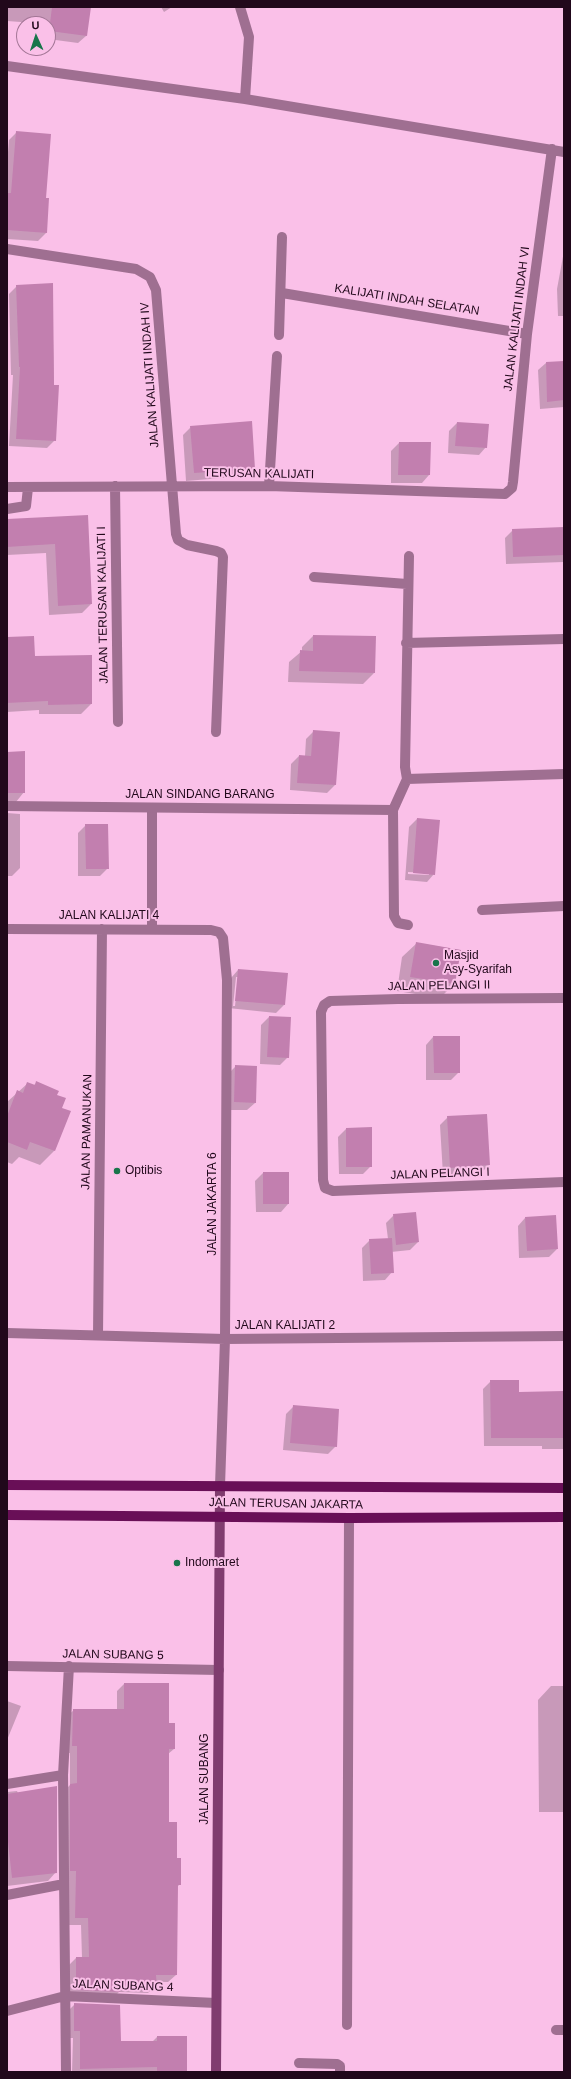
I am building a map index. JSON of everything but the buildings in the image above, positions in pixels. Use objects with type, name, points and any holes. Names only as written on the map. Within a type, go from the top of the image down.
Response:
[{"type":"main road","name":"JALAN TERUSAN JAKARTA","points":[[7,1485],[564,1488]]},
{"type":"main road","name":"JALAN TERUSAN JAKARTA","points":[[7,1515],[349,1518],[564,1517]]},
{"type":"street","points":[[240,7],[249,37],[245,99]]},
{"type":"street","points":[[7,66],[245,99],[564,152]]},
{"type":"street","name":"JALAN KALIJATI INDAH VI","points":[[509,491],[513,482],[527,334],[552,149]]},
{"type":"street","points":[[279,335],[282,293],[282,237]]},
{"type":"street","name":"JALAN KALIJATI INDAH IV","points":[[7,249],[136,269],[150,277],[156,290],[176,534],[178,540],[187,545],[216,551],[221,553],[223,557],[216,732]]},
{"type":"street","name":"KALIJATI INDAH SELATAN","points":[[282,293],[527,334]]},
{"type":"street","points":[[269,486],[277,356]]},
{"type":"street","name":"JALAN TERUSAN KALIJATI I","points":[[115,486],[118,722]]},
{"type":"street","name":"TERUSAN KALIJATI","points":[[7,487],[269,486],[500,495],[509,491]]},
{"type":"street","points":[[7,509],[26,506],[28,488]]},
{"type":"street","points":[[408,925],[398,923],[394,916],[393,810],[407,779],[405,767],[406,644],[409,556]]},
{"type":"street","points":[[314,577],[407,584]]},
{"type":"street","points":[[406,644],[564,639]]},
{"type":"street","points":[[407,779],[564,774]]},
{"type":"street","name":"JALAN SINDANG BARANG","points":[[7,806],[393,810]]},
{"type":"street","points":[[152,808],[152,929]]},
{"type":"street","points":[[482,910],[564,906]]},
{"type":"street","name":"JALAN KALIJATI 4","points":[[7,929],[211,930]]},
{"type":"street","name":"JALAN PAMANUKAN","points":[[98,1335],[102,929]]},
{"type":"street","name":"JALAN JAKARTA 6","points":[[211,930],[219,932],[223,938],[227,980],[225,1339],[220,1486]]},
{"type":"street","name":"JALAN PELANGI II","points":[[323,1180],[321,1012],[324,1006],[330,1001],[564,998]]},
{"type":"street","name":"JALAN PELANGI I","points":[[323,1180],[325,1188],[333,1191],[564,1182]]},
{"type":"street","name":"JALAN KALIJATI 2","points":[[7,1333],[225,1339],[564,1336]]},
{"type":"street","name":"JALAN SUBANG","points":[[216,2072],[221,1516],[220,1486]]},
{"type":"street","points":[[347,2025],[349,1518]]},
{"type":"street","name":"JALAN SUBANG 5","points":[[7,1666],[219,1670]]},
{"type":"street","points":[[66,2072],[64,1775],[69,1666]]},
{"type":"street","points":[[7,1784],[64,1775]]},
{"type":"street","points":[[7,1895],[64,1884]]},
{"type":"street","name":"JALAN SUBANG 4","points":[[7,2011],[65,1996],[216,2002]]},
{"type":"street","points":[[299,2063],[337,2064],[340,2066],[340,2072]]},
{"type":"place","name":"Masjid Asy-Syarifah","points":[[436,963]]},
{"type":"place","name":"Optibis","points":[[117,1171]]},
{"type":"place","name":"Indomaret","points":[[177,1563]]}]
